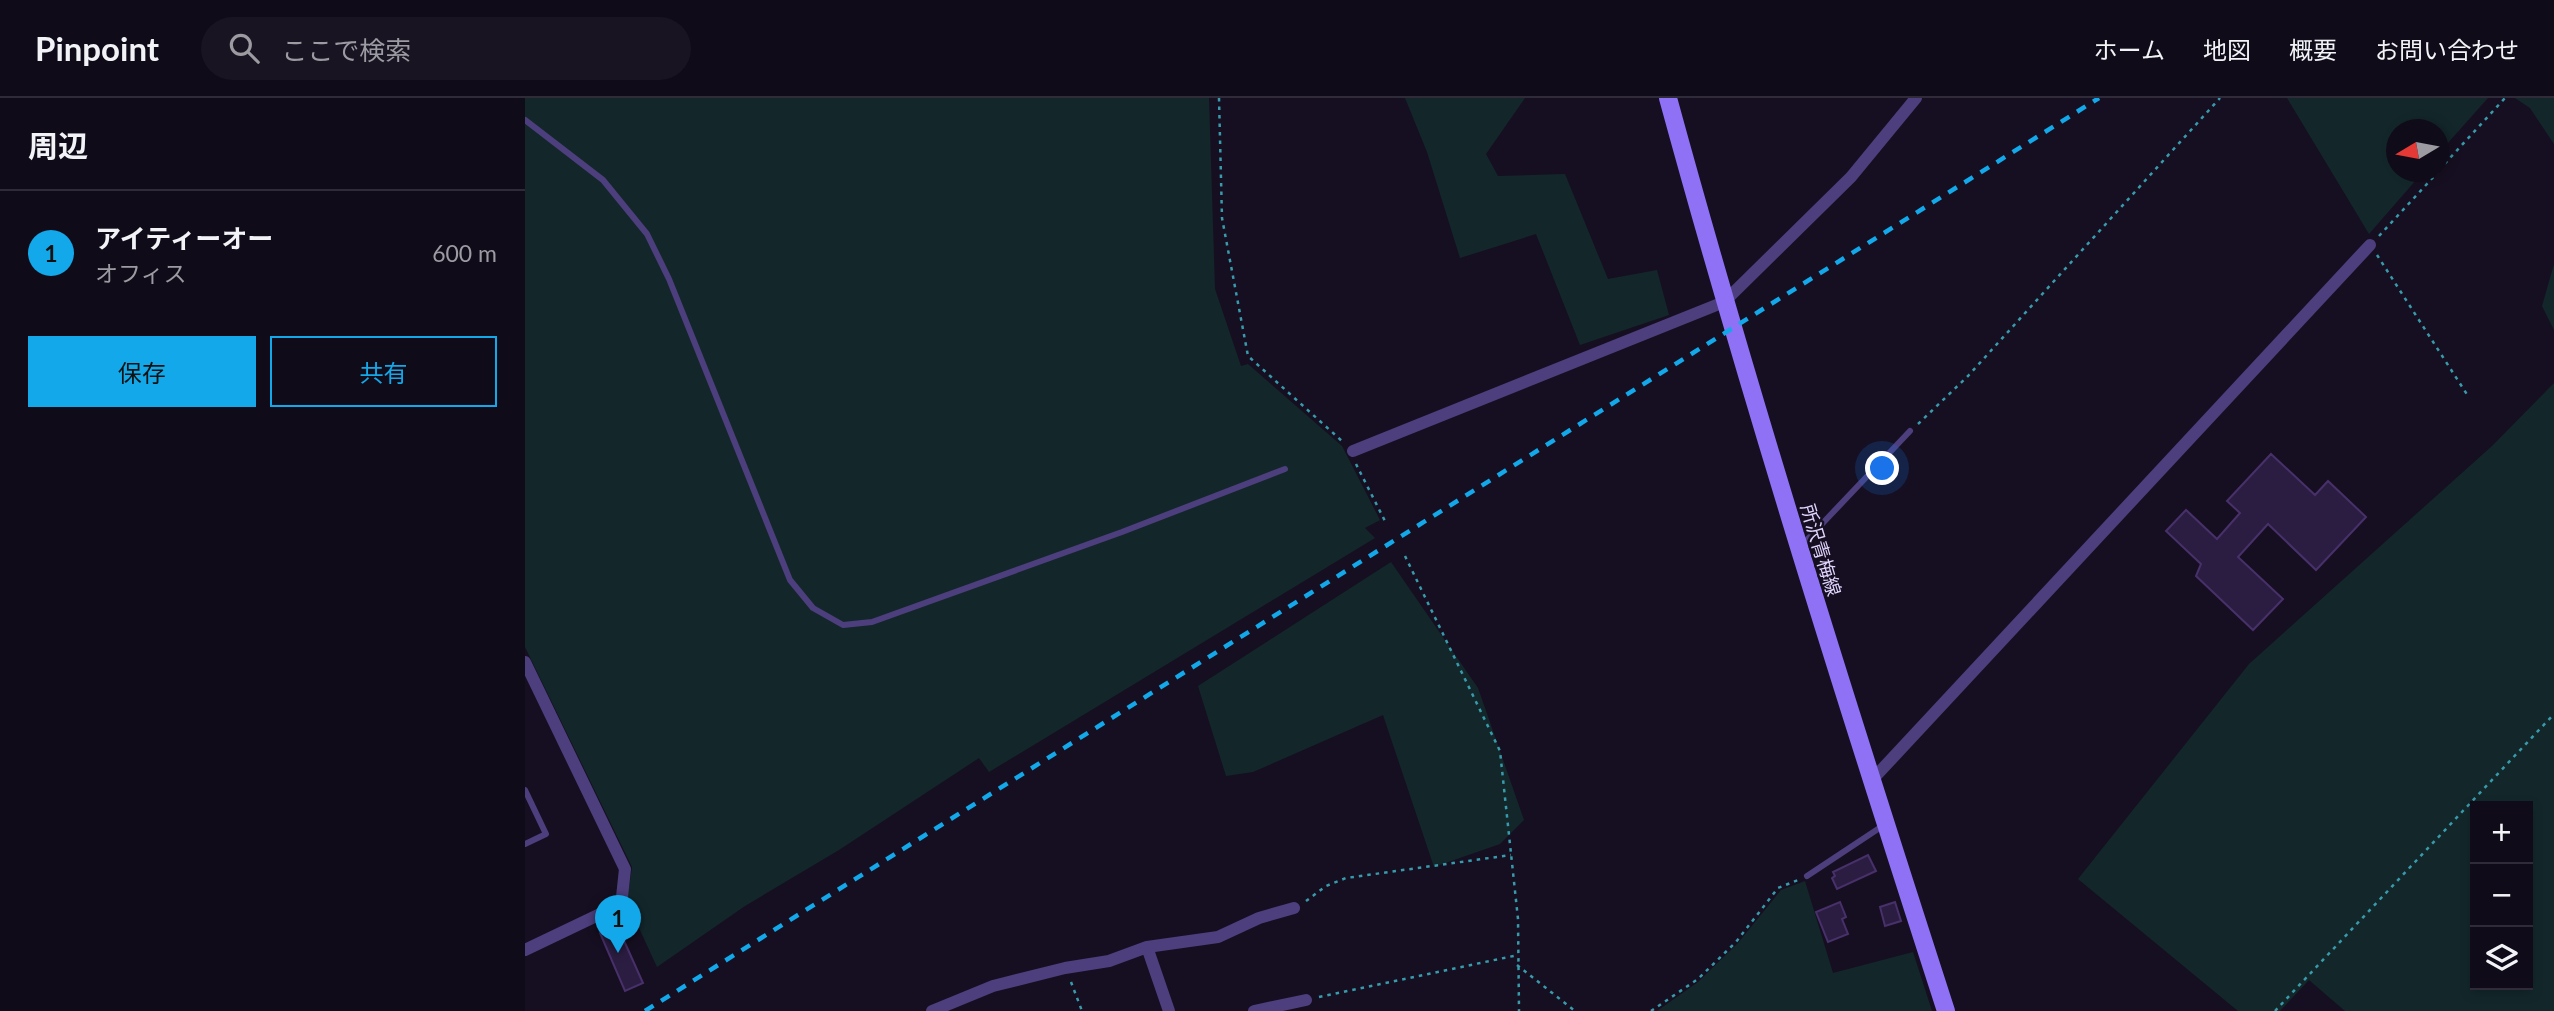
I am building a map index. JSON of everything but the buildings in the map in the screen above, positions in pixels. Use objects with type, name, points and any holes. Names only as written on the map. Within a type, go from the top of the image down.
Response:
[{"type":"main road","name":"所沢青梅線","points":[[1668,98],[1724,302],[1798,549],[1946,1011]]},
{"type":"street","points":[[1353,451],[1724,302],[1851,177],[1916,98]]},
{"type":"street","points":[[1872,780],[2371,245]]},
{"type":"street","points":[[525,662],[625,869],[622,897],[617,906],[525,950]]},
{"type":"street","points":[[932,1011],[993,986],[1065,968],[1109,961],[1147,947],[1218,937],[1259,918],[1294,908]]},
{"type":"street","points":[[1147,947],[1169,1011]]},
{"type":"street","points":[[1254,1011],[1306,1000]]},
{"type":"lane","points":[[525,120],[603,180],[647,234],[674,291],[790,580],[813,608],[843,625],[872,622],[1122,532],[1285,469]]},
{"type":"lane","points":[[1798,549],[1910,431]]},
{"type":"lane","points":[[525,790],[546,834],[525,844]]},
{"type":"lane","points":[[1807,876],[1885,824]]},
{"type":"path","points":[[1219,98],[1222,219],[1248,356],[1353,451],[1355,461],[1386,523]]},
{"type":"path","points":[[1910,431],[1968,376],[2220,98]]},
{"type":"path","points":[[2449,159],[2505,98]]},
{"type":"path","points":[[2428,182],[2371,245],[2468,397]]},
{"type":"path","points":[[1405,556],[1500,751],[1518,919],[1518,1011]]},
{"type":"path","points":[[2275,1011],[2554,714]]},
{"type":"path","points":[[1294,908],[1326,886],[1346,878],[1511,855]]},
{"type":"path","points":[[1651,1011],[1698,979],[1736,942],[1778,888],[1807,876]]},
{"type":"path","points":[[1306,1000],[1518,955]]},
{"type":"path","points":[[1517,965],[1575,1011]]},
{"type":"path","points":[[1065,968],[1082,1011]]},
{"type":"green space","points":[[525,98],[1209,98],[1215,289],[1241,366],[1248,364],[1342,446],[1380,520],[1365,528],[1375,538],[989,772],[979,758],[839,850],[745,906],[657,967],[627,902],[632,867],[525,647]]},
{"type":"green space","points":[[1405,98],[1525,98],[1486,154],[1498,176],[1565,174],[1608,279],[1657,270],[1669,315],[1580,345],[1536,234],[1460,258],[1427,152]]},
{"type":"green space","points":[[2287,98],[2488,98],[2449,142],[2449,119],[2386,119],[2386,182],[2414,182],[2369,234]]},
{"type":"green space","points":[[2515,98],[2554,98],[2554,144],[2530,108]]},
{"type":"green space","points":[[2554,264],[2554,330],[2542,306]]},
{"type":"green space","points":[[2554,383],[2554,1011],[2345,1011],[2309,980],[2280,1011],[2238,1011],[2078,879],[2249,664],[2492,446]]},
{"type":"green space","points":[[1391,562],[1478,688],[1524,820],[1500,844],[1434,867],[1383,715],[1253,772],[1226,776],[1198,686]]},
{"type":"green space","points":[[1805,881],[1833,973],[1913,952],[1932,1011],[1657,1011],[1698,982],[1738,943],[1781,890]]},
{"type":"railway","points":[[645,1011],[2099,98]]},
{"type":"place","name":"アイティーオー","points":[[618,953]]}]
